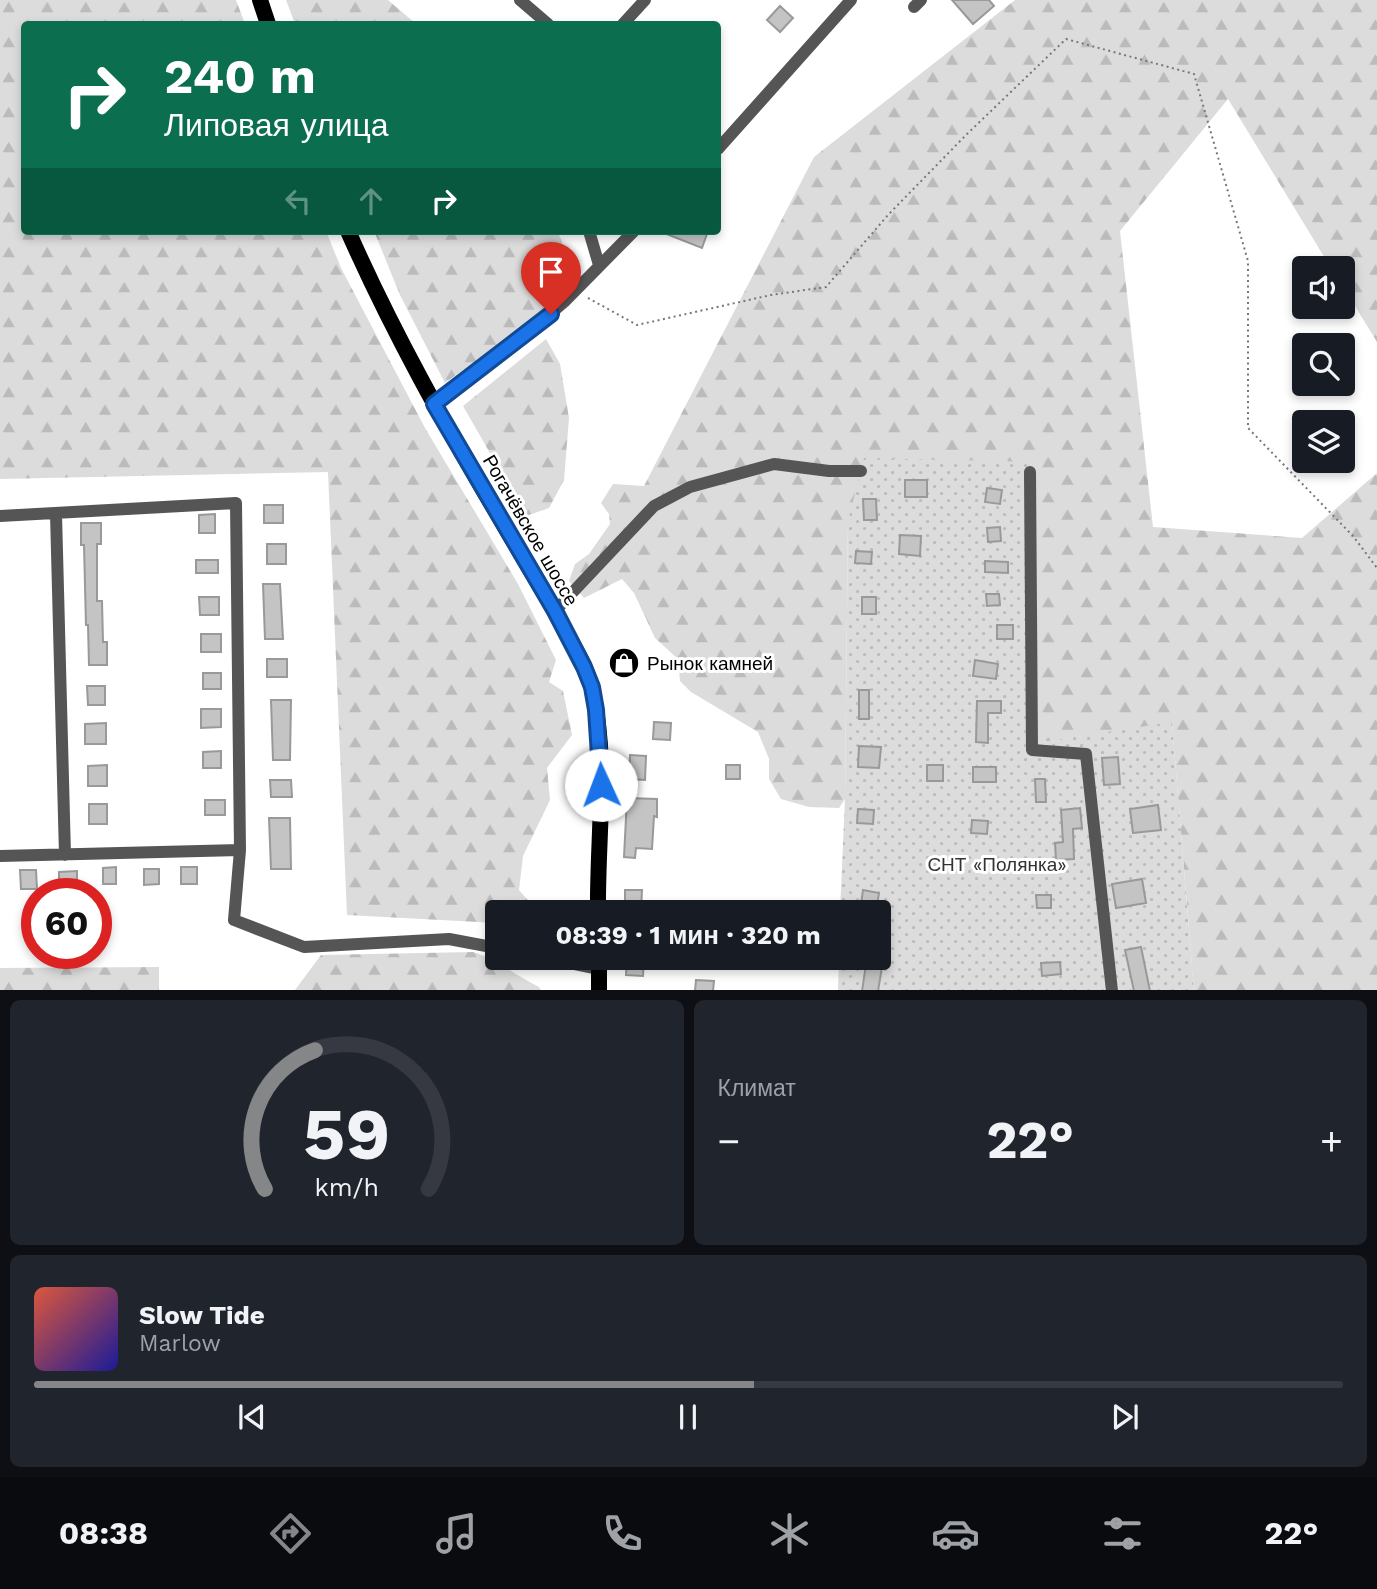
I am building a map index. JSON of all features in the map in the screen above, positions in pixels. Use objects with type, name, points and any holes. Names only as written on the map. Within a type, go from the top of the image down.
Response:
[{"type":"main road","points":[[260,0],[267,21]]},
{"type":"main road","name":"Рогачёвское шоссе","points":[[350,235],[434,404],[555,611],[592,687],[601,785],[598,900]]},
{"type":"main road","points":[[599,970],[599,990]]},
{"type":"street","points":[[520,0],[544,21]]},
{"type":"street","points":[[627,21],[645,0]]},
{"type":"street","points":[[721,146],[851,0]]},
{"type":"street","points":[[590,235],[599,265]]},
{"type":"street","points":[[434,404],[537,325],[630,235]]},
{"type":"street","points":[[555,611],[654,506],[690,487],[774,464],[829,471],[861,471]]},
{"type":"street","points":[[1030,471],[1032,750],[1086,754],[1112,990]]},
{"type":"street","points":[[0,516],[236,503],[240,850],[234,920],[304,947],[449,939],[485,946]]},
{"type":"street","points":[[56,514],[65,855]]},
{"type":"street","points":[[0,856],[240,850]]},
{"type":"path","points":[[575,291],[637,325],[826,287],[888,215],[940,161],[1066,39],[1194,75],[1248,261],[1248,428],[1353,536],[1377,568]]},
{"type":"green space","points":[[0,0],[236,0],[244,21],[21,21],[21,235],[328,235],[341,268],[425,428],[518,584],[556,660],[549,682],[563,691],[572,735],[547,768],[550,800],[523,856],[519,890],[528,900],[485,900],[485,922],[347,915],[328,472],[0,479]]},
{"type":"green space","points":[[286,0],[388,0],[412,21],[294,21]]},
{"type":"green space","points":[[1015,0],[1377,0],[1377,342],[1355,306],[1355,256],[1324,256],[1228,99],[1120,231],[1153,527],[1302,538],[1377,473],[1377,990],[1194,990],[1172,723],[1036,743],[848,521],[845,799],[839,808],[809,807],[781,799],[769,779],[769,759],[758,732],[691,692],[680,681],[678,659],[655,638],[634,593],[622,579],[584,598],[569,581],[575,564],[589,554],[610,524],[609,514],[601,503],[613,484],[644,486],[814,157]]},
{"type":"green space","points":[[376,235],[559,235],[562,241],[560,292],[532,320],[445,383],[400,295]]},
{"type":"green space","points":[[546,339],[560,364],[569,418],[564,480],[549,508],[526,516],[463,406]]},
{"type":"green space","name":"СНТ «Полянка»","points":[[864,458],[1035,462],[1036,743],[1172,722],[1194,990],[838,990],[839,970],[891,970],[891,900],[841,900],[845,799],[848,521]]},
{"type":"green space","points":[[473,952],[485,956],[485,970],[510,970],[541,990],[295,990],[321,955]]},
{"type":"green space","points":[[159,967],[159,990],[0,990],[0,968]]},
{"type":"building","points":[[952,0],[989,0],[994,6],[973,24]]},
{"type":"building","points":[[780,6],[793,18],[780,32],[767,20]]},
{"type":"building","points":[[669,235],[707,235],[702,248]]},
{"type":"building","points":[[905,480],[927,480],[927,497],[905,497]]},
{"type":"building","points":[[987,488],[1002,490],[1000,504],[985,502]]},
{"type":"building","points":[[863,499],[876,499],[877,520],[864,520]]},
{"type":"building","points":[[264,505],[283,505],[283,523],[264,523]]},
{"type":"building","points":[[215,514],[215,533],[199,533],[199,515]]},
{"type":"building","points":[[81,523],[101,523],[101,544],[97,544],[97,601],[102,601],[103,642],[107,642],[107,665],[89,665]]},
{"type":"building","points":[[1000,527],[1001,541],[988,542],[987,528]]},
{"type":"building","points":[[900,535],[921,536],[920,556],[899,554]]},
{"type":"building","points":[[267,544],[286,544],[286,564],[267,564]]},
{"type":"building","points":[[856,551],[872,552],[871,564],[855,563]]},
{"type":"building","points":[[196,560],[218,560],[218,573],[196,573]]},
{"type":"building","points":[[985,561],[1008,562],[1008,573],[985,572]]},
{"type":"building","points":[[263,584],[280,584],[283,639],[265,639]]},
{"type":"building","points":[[986,594],[999,594],[1000,605],[987,606]]},
{"type":"building","points":[[199,597],[219,597],[219,615],[200,615]]},
{"type":"building","points":[[862,597],[876,597],[876,614],[862,614]]},
{"type":"building","points":[[997,625],[1013,625],[1013,639],[997,639]]},
{"type":"building","points":[[201,634],[221,634],[221,652],[201,652]]},
{"type":"building","points":[[267,659],[287,659],[287,677],[267,677]]},
{"type":"building","points":[[975,660],[998,664],[996,679],[973,676]]},
{"type":"building","points":[[203,673],[221,673],[221,689],[203,689]]},
{"type":"building","points":[[87,686],[105,686],[105,705],[88,705]]},
{"type":"building","points":[[859,690],[869,690],[869,719],[859,719]]},
{"type":"building","points":[[271,700],[291,700],[290,760],[273,760]]},
{"type":"building","points":[[977,701],[1001,701],[1001,713],[988,713],[988,743],[976,742]]},
{"type":"building","points":[[201,709],[221,709],[221,727],[201,728]]},
{"type":"building","points":[[654,722],[671,723],[670,740],[653,739]]},
{"type":"building","points":[[106,723],[106,744],[85,744],[85,724]]},
{"type":"building","points":[[859,746],[881,747],[879,768],[858,767]]},
{"type":"building","points":[[221,751],[221,768],[203,768],[203,752]]},
{"type":"building","points":[[630,755],[646,756],[645,780],[629,779]]},
{"type":"building","points":[[1118,757],[1120,784],[1104,785],[1102,758]]},
{"type":"building","points":[[107,765],[107,786],[88,786],[88,766]]},
{"type":"building","points":[[726,765],[740,765],[740,779],[726,779]]},
{"type":"building","points":[[927,765],[943,765],[943,781],[927,781]]},
{"type":"building","points":[[973,767],[996,767],[996,782],[973,782]]},
{"type":"building","points":[[1035,779],[1045,779],[1046,802],[1036,802]]},
{"type":"building","points":[[270,780],[291,780],[292,797],[271,797]]},
{"type":"building","points":[[627,798],[657,799],[652,849],[636,848],[635,858],[624,857]]},
{"type":"building","points":[[205,800],[225,800],[225,815],[205,815]]},
{"type":"building","points":[[89,804],[107,804],[107,824],[89,824]]},
{"type":"building","points":[[1158,805],[1161,830],[1133,833],[1130,809]]},
{"type":"building","points":[[1080,808],[1082,828],[1073,829],[1074,859],[1056,860],[1055,843],[1063,842],[1061,810]]},
{"type":"building","points":[[858,809],[874,810],[873,824],[857,823]]},
{"type":"building","points":[[269,818],[290,818],[291,869],[271,869]]},
{"type":"building","points":[[972,820],[988,821],[987,834],[971,833]]},
{"type":"building","points":[[116,867],[116,884],[112,884],[112,878],[103,878],[103,868]]},
{"type":"building","points":[[181,867],[197,867],[197,884],[181,884]]},
{"type":"building","points":[[144,869],[159,869],[159,884],[144,885]]},
{"type":"building","points":[[20,870],[36,870],[36,878],[21,878],[21,889]]},
{"type":"building","points":[[77,871],[77,878],[59,878],[59,872]]},
{"type":"building","points":[[1142,879],[1146,903],[1116,908],[1112,884]]},
{"type":"building","points":[[625,890],[642,890],[642,900],[625,900]]},
{"type":"building","points":[[863,890],[879,893],[878,900],[862,900]]},
{"type":"building","points":[[1036,895],[1051,895],[1051,908],[1037,908]]},
{"type":"building","points":[[1141,947],[1150,990],[1134,990],[1125,950]]},
{"type":"building","points":[[1060,962],[1061,974],[1042,976],[1041,963]]},
{"type":"building","points":[[626,970],[643,970],[643,976],[626,975]]},
{"type":"building","points":[[865,970],[882,970],[878,990],[862,990]]},
{"type":"building","points":[[696,980],[714,981],[713,990],[695,990]]},
{"type":"place","name":"Рынок камней","points":[[624,663]]},
{"type":"route","points":[[551,314],[434,404],[579,655],[592,687],[596,710],[601,785]]}]
